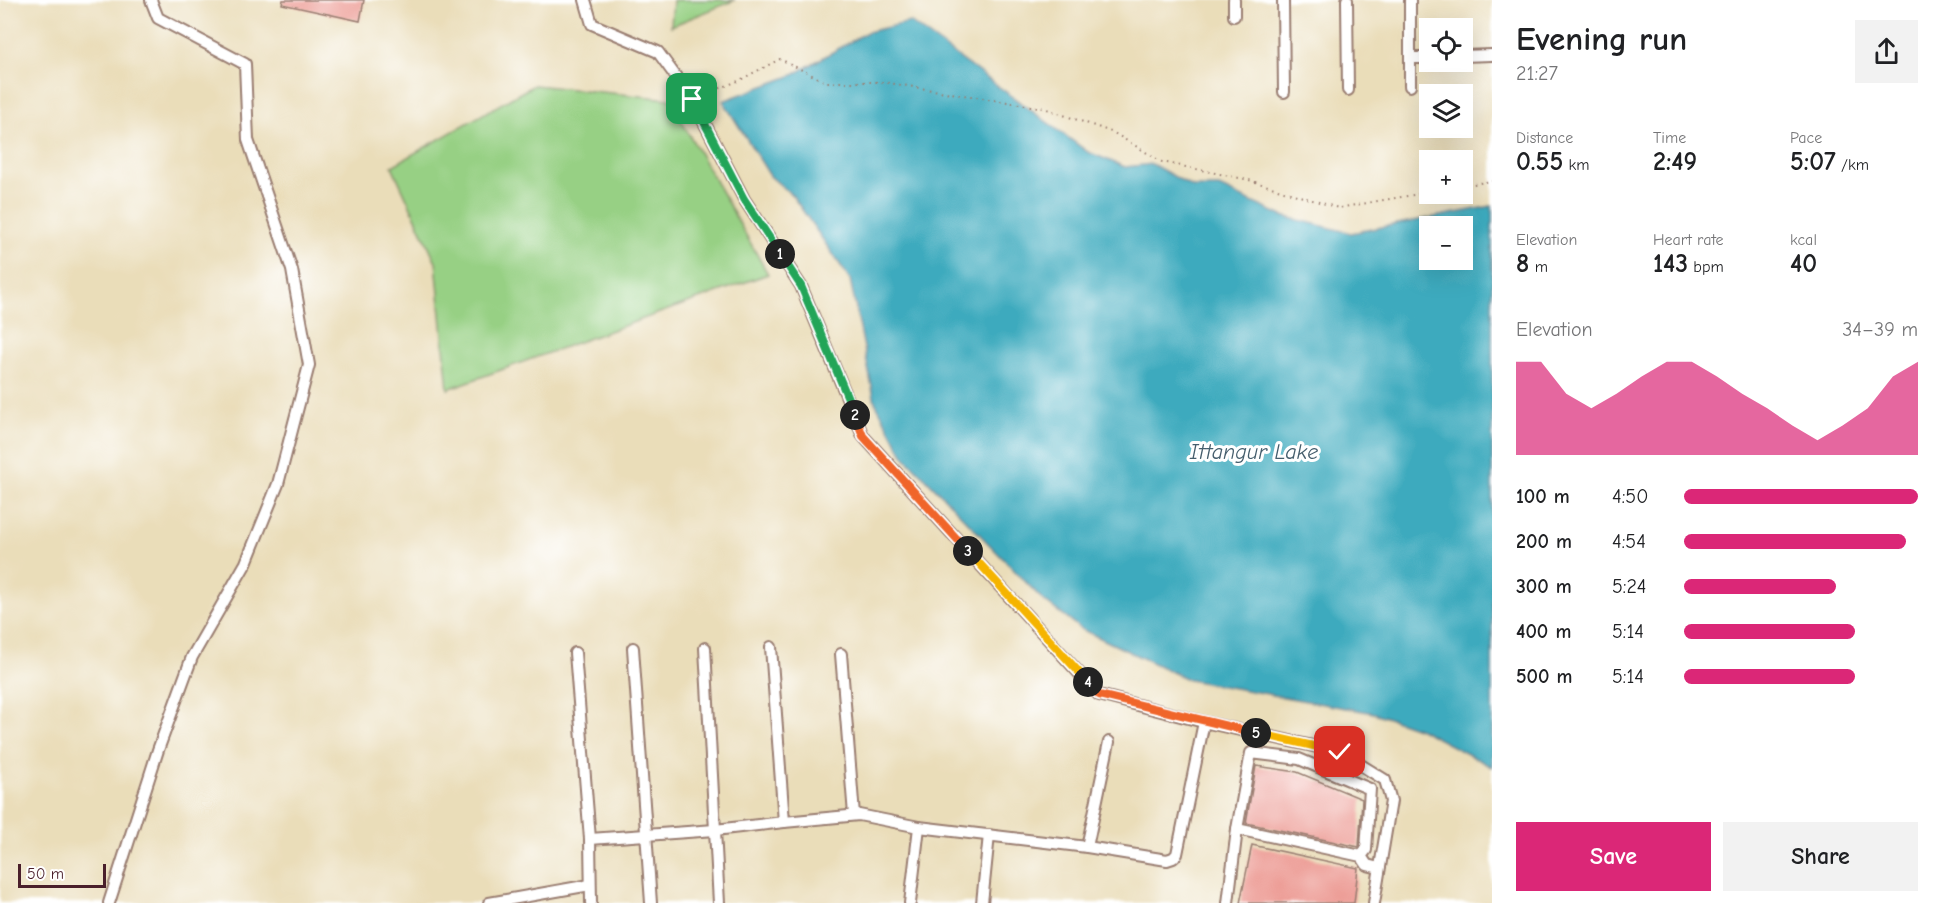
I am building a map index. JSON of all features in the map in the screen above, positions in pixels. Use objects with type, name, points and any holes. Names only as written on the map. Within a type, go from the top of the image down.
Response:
[{"type":"street","points":[[109,903],[158,750],[192,657],[246,563],[278,484],[309,365],[292,270],[248,140],[245,64],[158,18],[151,0]]},
{"type":"street","points":[[585,0],[592,24],[658,52],[692,99],[744,199],[801,286],[863,436],[1099,695],[1204,722],[1340,752],[1385,780],[1391,801],[1374,903]]},
{"type":"street","points":[[1234,0],[1234,16]]},
{"type":"street","points":[[1283,0],[1284,92]]},
{"type":"street","points":[[1347,0],[1348,90]]},
{"type":"street","points":[[1410,0],[1410,86]]},
{"type":"street","points":[[1473,56],[1492,55]]},
{"type":"street","points":[[1410,58],[1419,58]]},
{"type":"street","points":[[771,647],[784,822]]},
{"type":"street","points":[[633,648],[651,903]]},
{"type":"street","points":[[705,648],[719,903]]},
{"type":"street","points":[[575,653],[590,839],[591,903]]},
{"type":"street","points":[[841,654],[854,815]]},
{"type":"street","points":[[590,839],[716,830],[854,815],[919,827],[1087,847],[1167,860],[1177,854],[1204,722]]},
{"type":"street","points":[[1087,847],[1110,742]]},
{"type":"street","points":[[1228,903],[1237,829],[1251,753],[1299,759],[1370,789],[1365,850],[1361,856]]},
{"type":"street","points":[[910,903],[919,827]]},
{"type":"street","points":[[1237,829],[1361,856],[1367,865],[1379,868]]},
{"type":"street","points":[[982,903],[989,836]]},
{"type":"street","points":[[496,902],[590,885]]},
{"type":"street","points":[[555,891],[556,903]]},
{"type":"path","points":[[692,99],[738,81],[780,59],[826,82],[883,82],[1044,108],[1114,133],[1162,162],[1249,180],[1338,208],[1419,194]]},
{"type":"path","points":[[1473,184],[1492,181]]},
{"type":"green space","points":[[673,0],[735,0],[671,26]]},
{"type":"green space","points":[[534,85],[669,99],[768,274],[448,389],[436,262],[392,166]]},
{"type":"water","name":"Ittangur Lake","points":[[910,22],[1088,152],[1125,167],[1152,164],[1193,187],[1219,187],[1282,216],[1351,233],[1419,220],[1419,270],[1473,270],[1473,216],[1440,216],[1492,206],[1492,767],[1420,729],[1374,713],[1189,680],[1081,629],[1043,600],[904,456],[875,402],[850,279],[792,195],[770,176],[723,101],[793,75],[867,32]]},
{"type":"building","points":[[283,0],[364,0],[360,21],[282,4]]},
{"type":"building","points":[[1256,766],[1297,772],[1362,799],[1359,847],[1246,823]]},
{"type":"building","points":[[1252,845],[1358,868],[1354,903],[1240,903]]},
{"type":"route","points":[[692,99],[744,199],[801,286],[863,436],[1099,695],[1204,722],[1340,752]]}]
